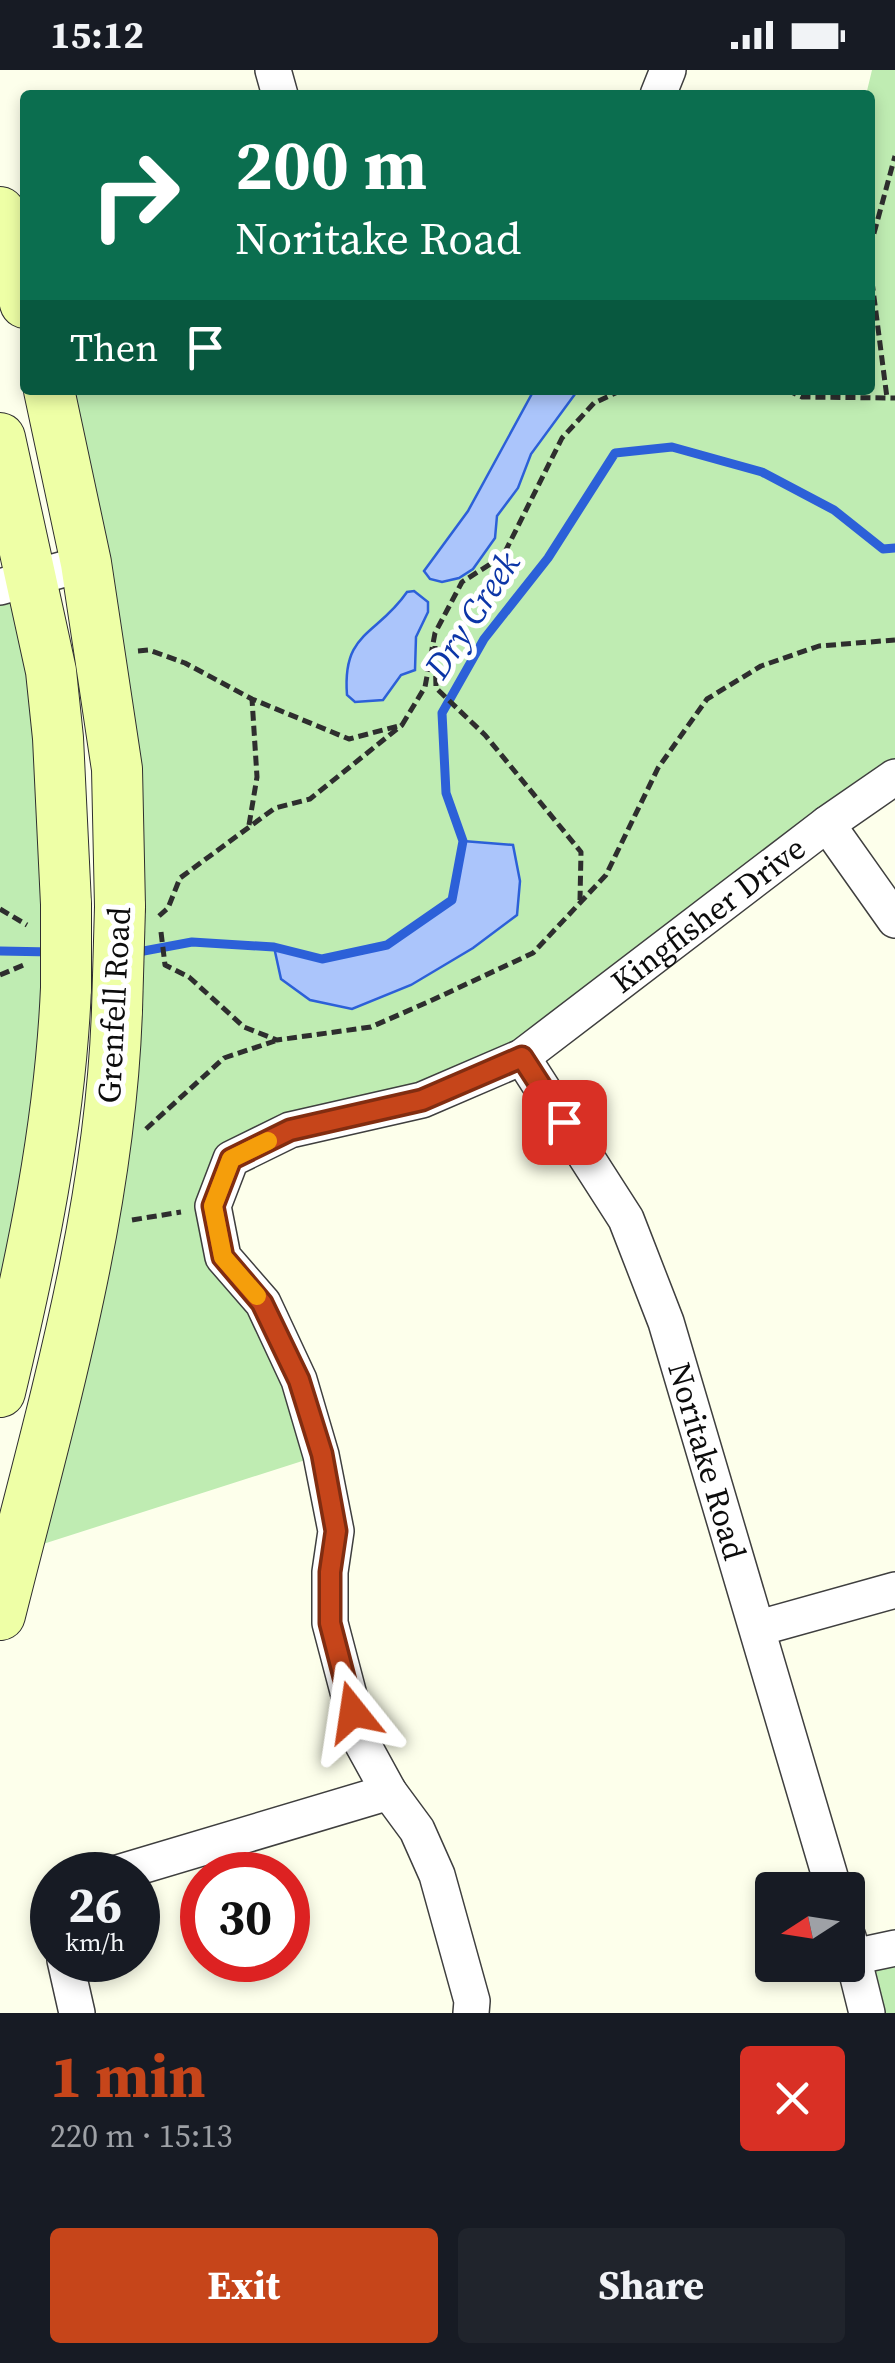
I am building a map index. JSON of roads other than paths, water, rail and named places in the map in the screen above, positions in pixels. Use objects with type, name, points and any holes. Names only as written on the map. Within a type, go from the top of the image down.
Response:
[{"type":"main road","points":[[0,212],[20,285]]},
{"type":"main road","name":"Grenfell Road","points":[[0,1615],[84,1280],[108,1127],[117,1010],[117,768],[86,562],[49,395]]},
{"type":"main road","name":"Grenfell Road","points":[[0,438],[16,582],[51,671],[58,738],[52,917],[46,976],[55,1128],[41,1211],[0,1392]]},
{"type":"street","points":[[16,582],[86,562]]},
{"type":"street","name":"Kingfisher Drive","points":[[388,1792],[361,1741],[330,1623],[330,1572],[336,1531],[322,1454],[299,1380],[262,1303],[223,1257],[213,1206],[231,1159],[290,1130],[422,1100],[522,1057],[827,824],[895,777]]},
{"type":"street","points":[[827,824],[895,920]]},
{"type":"street","name":"Noritake Road","points":[[522,1057],[626,1219],[666,1322],[829,1872]]},
{"type":"street","points":[[759,1628],[895,1590]]},
{"type":"street","points":[[160,1860],[388,1792],[417,1830],[437,1875],[472,2000],[471,2013]]},
{"type":"street","points":[[865,1947],[895,1948]]},
{"type":"street","points":[[71,1982],[77,2013]]},
{"type":"street","points":[[858,1982],[866,2013]]},
{"type":"water","points":[[531,395],[574,395],[531,454],[518,488],[497,516],[495,538],[473,569],[442,582],[430,579],[424,571],[468,511]]},
{"type":"water","points":[[414,591],[428,602],[428,612],[416,637],[415,670],[401,675],[383,700],[355,702],[347,695],[347,674],[356,646],[407,592]]},
{"type":"water","points":[[463,841],[513,845],[520,881],[517,915],[473,948],[411,985],[352,1009],[310,1000],[281,979],[274,947],[322,959],[387,945],[452,900]]},
{"type":"waterway","name":"Dry Creek","points":[[133,953],[192,942],[274,947],[322,959],[387,945],[452,900],[463,841],[446,793],[442,713],[484,639],[548,558],[615,453],[672,447],[762,472],[834,510],[883,549],[895,548]]},
{"type":"waterway","name":"Dry Creek","points":[[0,951],[52,952]]}]
